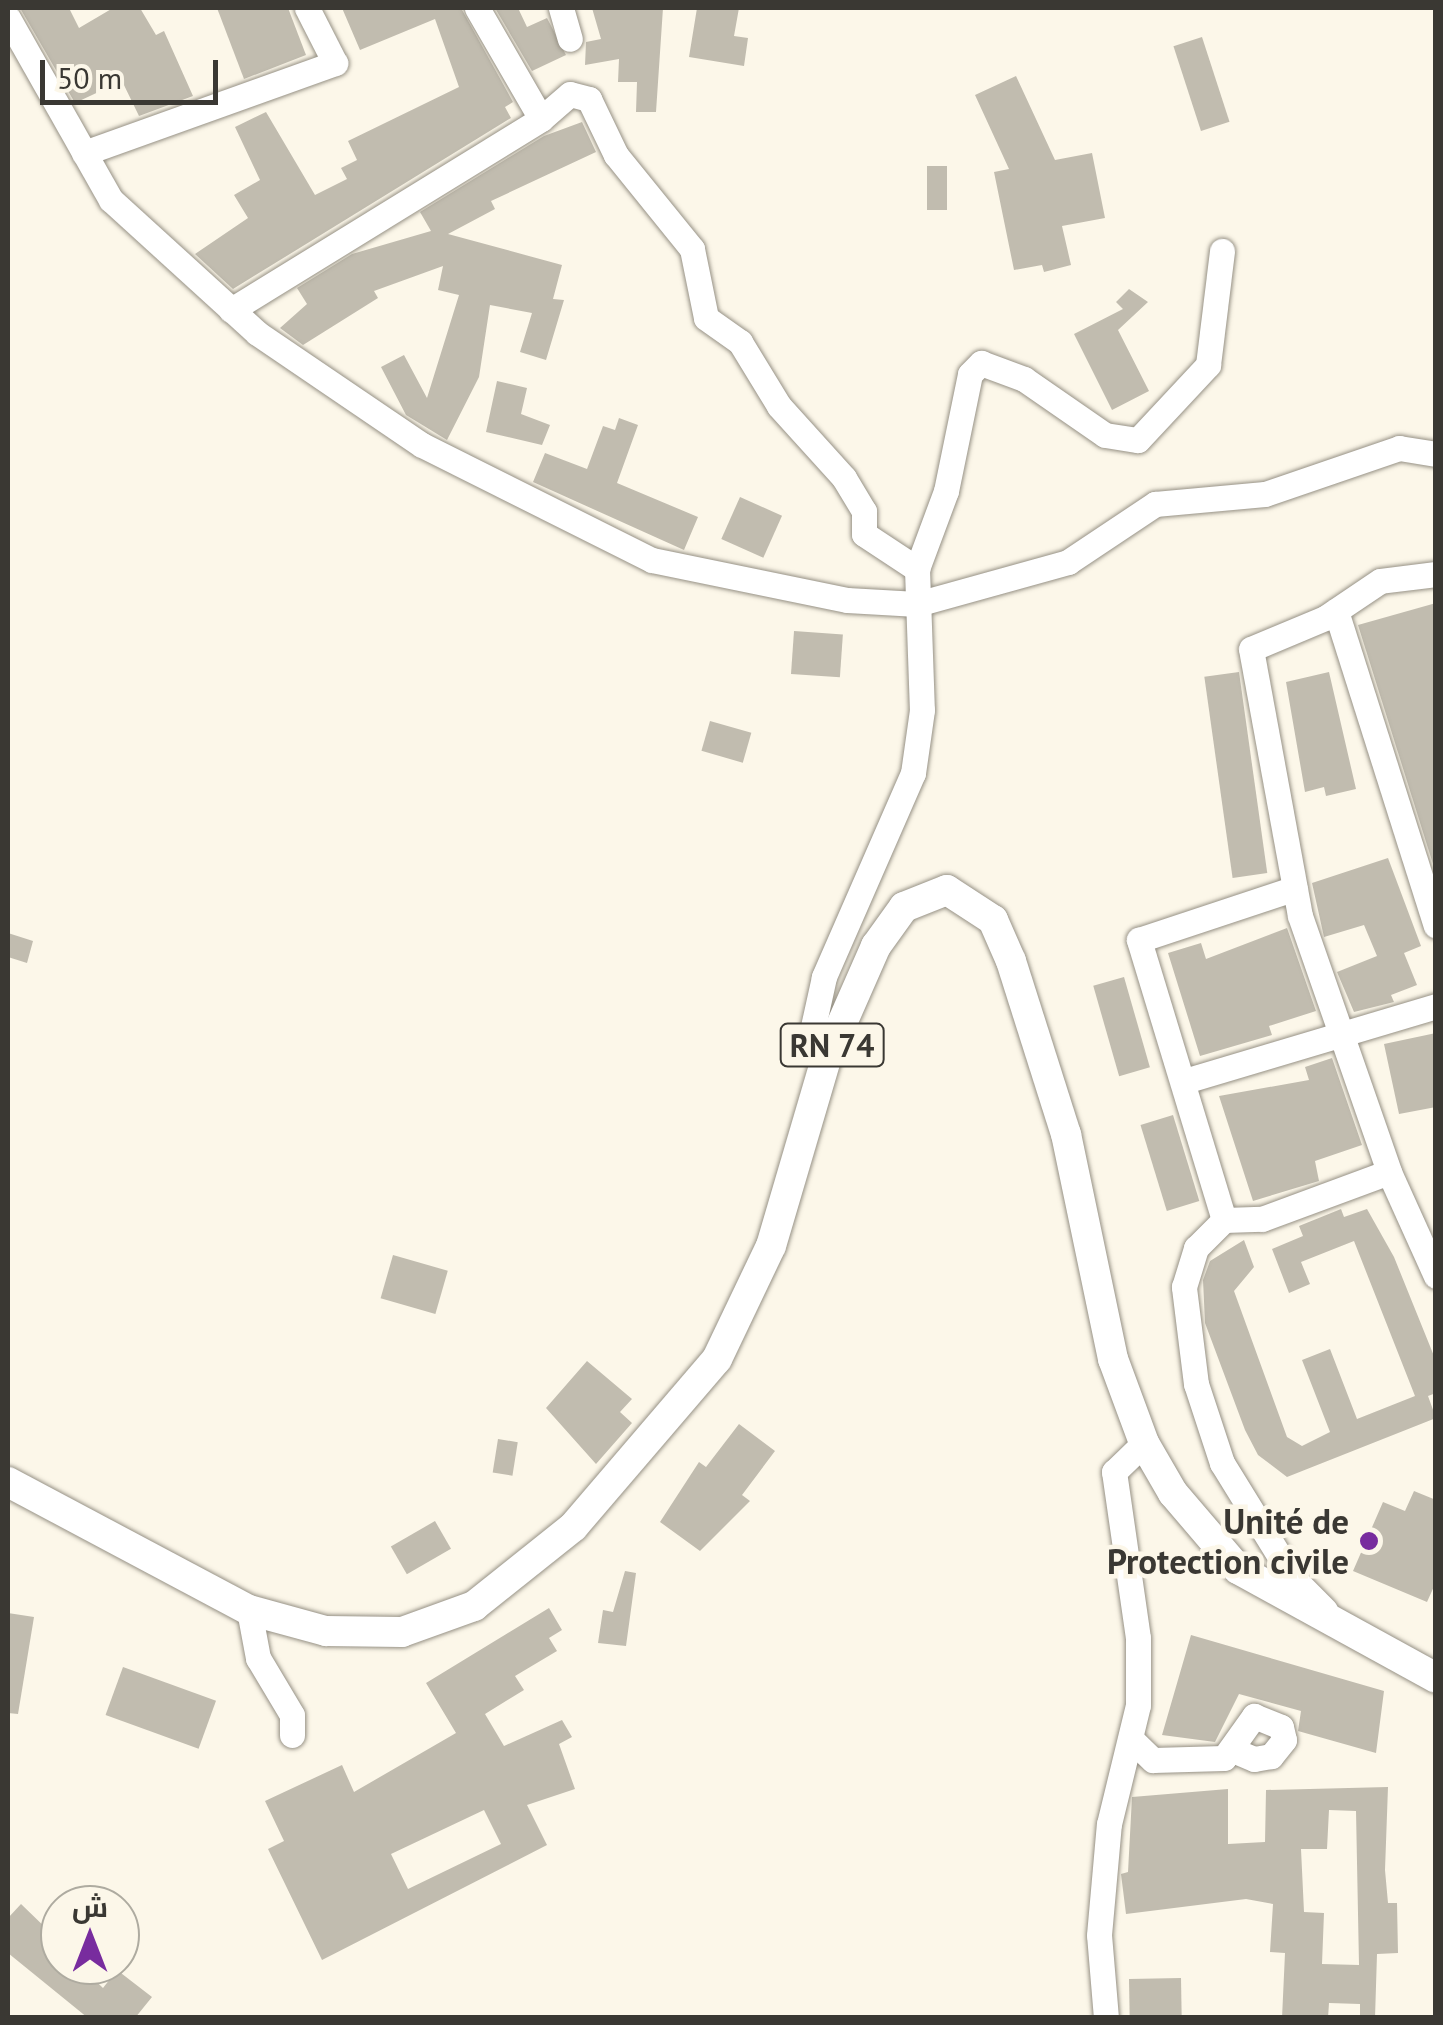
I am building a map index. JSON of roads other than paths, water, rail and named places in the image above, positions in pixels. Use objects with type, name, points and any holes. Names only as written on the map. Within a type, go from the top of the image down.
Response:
[{"type":"main road","name":"RN 74","points":[[8,1482],[249,1610],[326,1631],[402,1632],[474,1606],[573,1528],[675,1417],[750,1297],[825,1062],[876,946],[904,906],[947,890],[978,904],[1012,962],[1066,1134],[1113,1359],[1144,1443],[1196,1527],[1238,1568],[1344,1632],[1433,1668]]},
{"type":"street","points":[[84,153],[334,64],[307,8]]},
{"type":"street","points":[[477,8],[541,119]]},
{"type":"street","points":[[560,8],[570,39]]},
{"type":"street","points":[[8,18],[111,200],[231,310],[330,389],[597,539],[718,576],[917,604],[1068,562],[1155,504],[1266,494],[1399,448],[1436,454]]},
{"type":"street","points":[[231,310],[541,119],[570,94],[590,99],[616,154],[692,249],[706,318],[740,342],[779,406],[844,478],[864,511],[864,534],[917,569]]},
{"type":"street","points":[[825,1062],[812,1031],[824,977],[913,773],[922,710],[917,569],[946,491],[970,374],[981,363],[1024,379],[1104,435],[1138,440],[1208,365],[1222,250]]},
{"type":"street","points":[[1436,574],[1380,581],[1336,611],[1251,648],[1295,888],[1389,1172],[1436,1276]]},
{"type":"street","points":[[1336,611],[1436,926]]},
{"type":"street","points":[[1224,1220],[1185,1081],[1139,940],[1295,888]]},
{"type":"street","points":[[1185,1081],[1436,1006]]},
{"type":"street","points":[[1344,1632],[1261,1531],[1222,1463],[1196,1384],[1184,1288],[1196,1248],[1224,1220],[1262,1218],[1389,1172]]},
{"type":"street","points":[[1106,2018],[1099,1934],[1109,1824],[1132,1740],[1138,1638],[1114,1472],[1144,1443]]},
{"type":"street","points":[[249,1610],[258,1658],[292,1714],[292,1735]]},
{"type":"street","points":[[1132,1740],[1153,1760],[1224,1758],[1231,1748]]},
{"type":"place","name":"Unité de Protection civile","points":[[1369,1541]]}]
